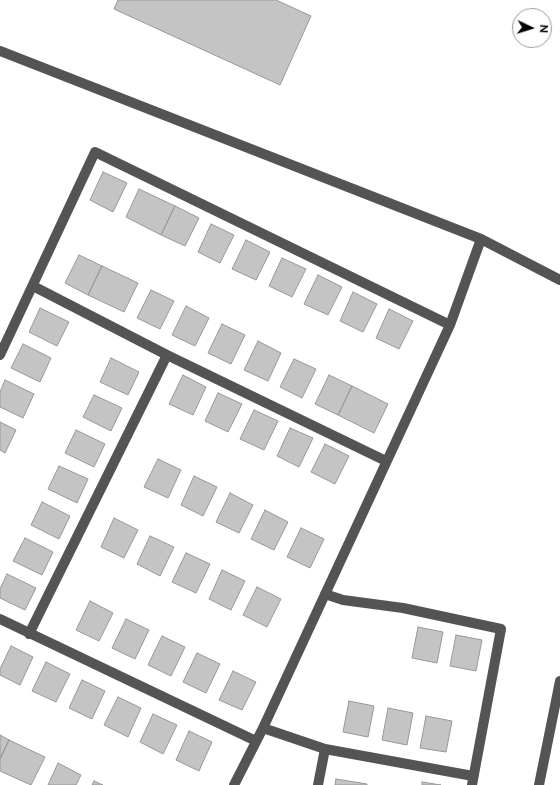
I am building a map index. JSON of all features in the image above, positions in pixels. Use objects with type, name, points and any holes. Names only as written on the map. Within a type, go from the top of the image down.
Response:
[{"type":"street","points":[[0,51],[481,239],[560,280]]},
{"type":"street","points":[[0,355],[95,152],[450,325]]},
{"type":"street","points":[[234,785],[263,728],[450,325],[481,239]]},
{"type":"street","points":[[33,286],[167,355],[386,461]]},
{"type":"street","points":[[29,634],[167,355]]},
{"type":"street","points":[[263,728],[325,749],[473,780],[501,629],[403,608],[343,600],[325,594]]},
{"type":"street","points":[[0,620],[256,741]]},
{"type":"street","points":[[539,785],[560,681]]},
{"type":"street","points":[[318,785],[325,749]]},
{"type":"building","points":[[118,0],[276,0],[311,16],[280,85],[114,9]]},
{"type":"building","points":[[103,172],[127,183],[113,212],[90,200]]},
{"type":"building","points":[[139,189],[175,206],[161,235],[126,217]]},
{"type":"building","points":[[175,206],[199,218],[185,246],[161,235]]},
{"type":"building","points":[[211,224],[234,235],[220,263],[198,252]]},
{"type":"building","points":[[246,240],[270,252],[256,280],[232,269]]},
{"type":"building","points":[[79,255],[102,266],[88,295],[65,283]]},
{"type":"building","points":[[282,258],[306,269],[292,297],[269,286]]},
{"type":"building","points":[[102,266],[138,283],[124,312],[88,295]]},
{"type":"building","points":[[318,275],[342,287],[328,315],[304,304]]},
{"type":"building","points":[[151,290],[174,301],[160,329],[137,318]]},
{"type":"building","points":[[353,292],[377,304],[363,332],[340,321]]},
{"type":"building","points":[[186,306],[209,318],[195,346],[172,335]]},
{"type":"building","points":[[40,308],[69,322],[57,346],[29,332]]},
{"type":"building","points":[[389,309],[413,321],[399,349],[376,338]]},
{"type":"building","points":[[222,324],[245,335],[231,364],[208,353]]},
{"type":"building","points":[[258,341],[281,353],[268,381],[244,370]]},
{"type":"building","points":[[23,344],[51,358],[40,382],[11,368]]},
{"type":"building","points":[[111,358],[139,372],[128,395],[100,382]]},
{"type":"building","points":[[294,359],[316,369],[302,398],[280,387]]},
{"type":"building","points":[[183,375],[206,387],[193,415],[169,404]]},
{"type":"building","points":[[329,375],[352,386],[338,415],[315,404]]},
{"type":"building","points":[[5,380],[34,394],[23,418],[0,407],[0,392]]},
{"type":"building","points":[[352,386],[388,404],[374,433],[338,415]]},
{"type":"building","points":[[218,393],[242,404],[228,432],[205,421]]},
{"type":"building","points":[[94,395],[122,408],[111,431],[83,417]]},
{"type":"building","points":[[254,410],[278,421],[264,450],[240,439]]},
{"type":"building","points":[[0,422],[16,430],[5,453],[0,450]]},
{"type":"building","points":[[290,428],[313,438],[299,467],[277,456]]},
{"type":"building","points":[[76,430],[105,444],[94,467],[65,453]]},
{"type":"building","points":[[325,444],[349,456],[335,484],[311,472]]},
{"type":"building","points":[[158,459],[181,470],[168,498],[144,487]]},
{"type":"building","points":[[59,466],[88,479],[77,503],[48,489]]},
{"type":"building","points":[[194,476],[217,487],[203,516],[181,505]]},
{"type":"building","points":[[230,493],[253,505],[239,533],[216,522]]},
{"type":"building","points":[[42,502],[70,516],[59,539],[31,525]]},
{"type":"building","points":[[265,510],[288,522],[274,550],[251,539]]},
{"type":"building","points":[[114,518],[138,530],[124,558],[101,547]]},
{"type":"building","points":[[301,528],[324,539],[310,568],[287,557]]},
{"type":"building","points":[[150,536],[174,547],[160,576],[137,564]]},
{"type":"building","points":[[25,538],[53,552],[42,575],[13,561]]},
{"type":"building","points":[[186,553],[210,564],[196,593],[172,582]]},
{"type":"building","points":[[222,570],[245,581],[231,610],[209,599]]},
{"type":"building","points":[[7,574],[36,588],[25,610],[0,598],[0,589]]},
{"type":"building","points":[[257,587],[281,599],[267,627],[243,615]]},
{"type":"building","points":[[90,601],[113,613],[99,641],[76,630]]},
{"type":"building","points":[[126,619],[149,630],[135,659],[112,648]]},
{"type":"building","points":[[418,627],[443,632],[437,663],[412,658]]},
{"type":"building","points":[[456,635],[482,640],[476,671],[450,666]]},
{"type":"building","points":[[162,636],[185,647],[171,676],[148,665]]},
{"type":"building","points":[[11,646],[33,657],[20,685],[0,675],[0,669]]},
{"type":"building","points":[[197,653],[220,664],[206,693],[183,682]]},
{"type":"building","points":[[46,662],[70,674],[56,702],[32,691]]},
{"type":"building","points":[[233,671],[256,682],[242,710],[219,700]]},
{"type":"building","points":[[82,680],[105,691],[92,719],[69,708]]},
{"type":"building","points":[[118,697],[141,708],[128,737],[104,725]]},
{"type":"building","points":[[349,701],[374,706],[368,737],[343,732]]},
{"type":"building","points":[[388,708],[413,713],[407,745],[382,740]]},
{"type":"building","points":[[153,714],[177,725],[163,754],[140,742]]},
{"type":"building","points":[[426,716],[452,721],[446,752],[420,748]]},
{"type":"building","points":[[189,731],[212,742],[199,771],[176,760]]},
{"type":"building","points":[[0,735],[9,740],[0,759]]},
{"type":"building","points":[[9,740],[45,757],[31,785],[0,771],[0,759]]},
{"type":"building","points":[[58,763],[81,775],[76,785],[48,785]]},
{"type":"building","points":[[336,779],[367,784],[367,785],[335,785]]},
{"type":"building","points":[[94,781],[103,785],[92,785]]},
{"type":"building","points":[[422,782],[441,785],[422,785]]}]
